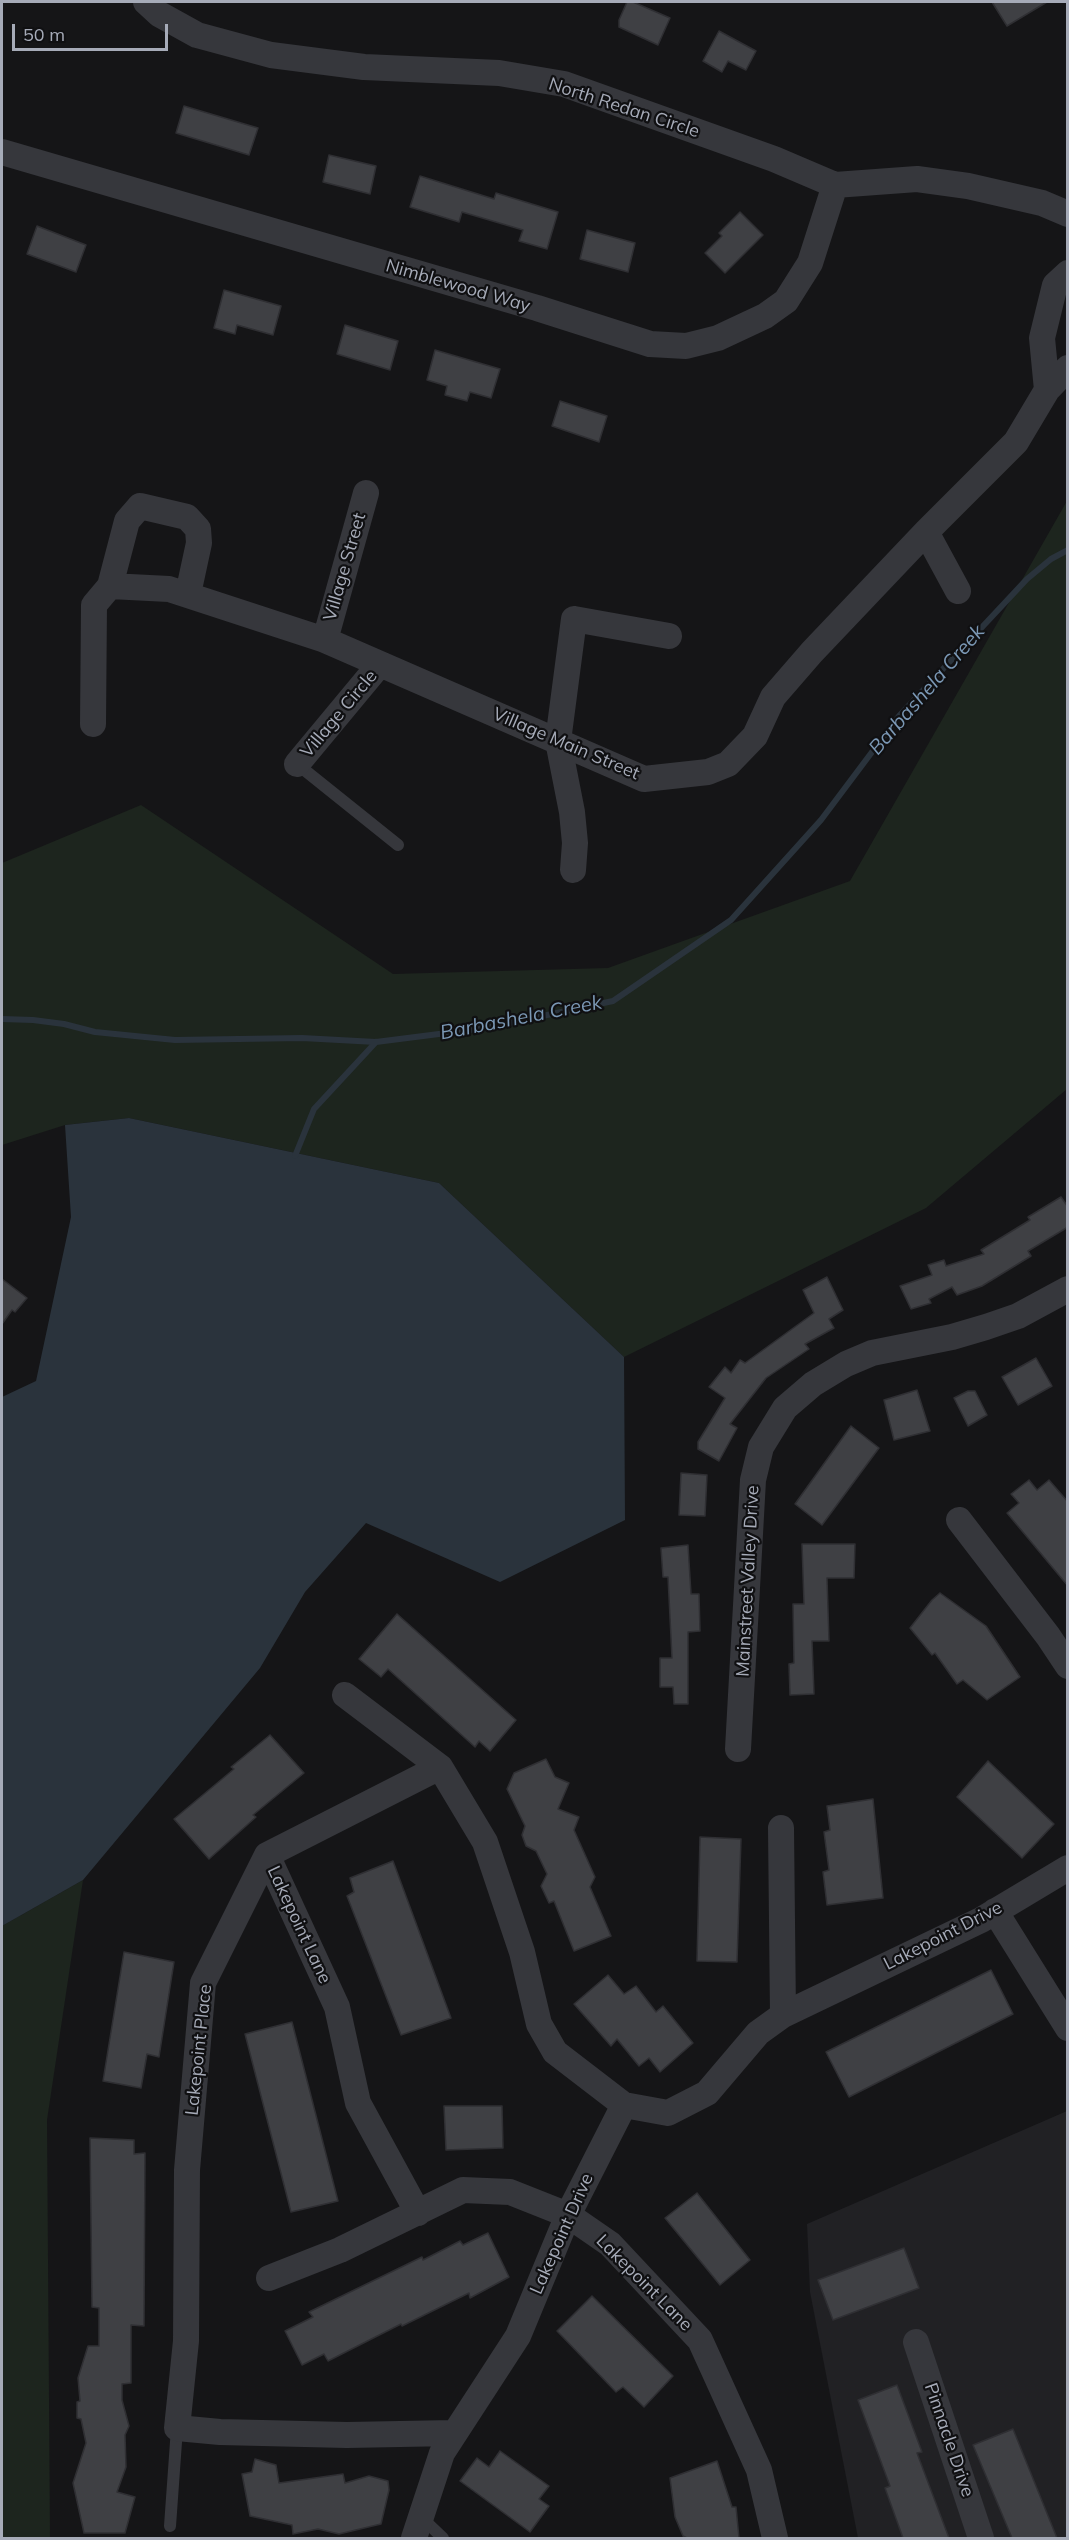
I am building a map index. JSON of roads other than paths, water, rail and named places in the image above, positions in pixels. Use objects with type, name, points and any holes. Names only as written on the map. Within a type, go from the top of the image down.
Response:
[{"type":"street","name":"North Redan Circle","points":[[146,2],[159,14],[197,35],[271,55],[364,67],[499,73],[564,84],[774,159],[835,185],[917,179],[968,186],[1042,203],[1068,214]]},
{"type":"street","name":"Nimblewood Way","points":[[2,152],[115,187],[537,308],[650,344],[686,346],[718,338],[765,316],[786,301],[810,263],[835,185]]},
{"type":"street","points":[[1047,390],[1042,338],[1055,285],[1068,273]]},
{"type":"street","name":"Village Main Street","points":[[110,586],[169,589],[325,640],[644,779],[708,772],[728,764],[755,736],[773,697],[926,532],[1016,442],[1047,390],[1068,368]]},
{"type":"street","name":"Village Street","points":[[325,640],[366,493]]},
{"type":"street","points":[[93,724],[94,605],[110,586],[127,521],[140,506],[187,517],[198,529],[199,543],[188,594]]},
{"type":"street","points":[[926,532],[958,591]]},
{"type":"street","points":[[573,870],[575,843],[572,812],[558,741],[574,619],[669,636]]},
{"type":"street","name":"Village Circle","points":[[297,764],[380,664]]},
{"type":"street","name":"Mainstreet Valley Drive","points":[[738,1749],[753,1480],[761,1447],[785,1408],[813,1384],[846,1364],[872,1353],[952,1337],[986,1327],[1018,1316],[1068,1288]]},
{"type":"street","points":[[959,1520],[1048,1636],[1068,1666]]},
{"type":"street","points":[[345,1695],[440,1767],[485,1842],[522,1952],[539,2024],[555,2052],[624,2105]]},
{"type":"street","points":[[267,1855],[440,1767]]},
{"type":"street","points":[[780,1828],[783,2014]]},
{"type":"street","name":"Lakepoint Lane","points":[[267,1855],[337,2007],[358,2103],[418,2213],[463,2190],[510,2192],[568,2215],[610,2244],[700,2340],[759,2470],[775,2538]]},
{"type":"street","name":"Lakepoint Place","points":[[177,2428],[186,2341],[187,2170],[203,1983],[267,1855]]},
{"type":"street","name":"Lakepoint Drive","points":[[418,2528],[442,2452],[518,2336],[568,2215],[624,2105],[668,2113],[707,2093],[758,2034],[783,2014],[995,1911],[1068,1868]]},
{"type":"street","points":[[995,1911],[1068,2028]]},
{"type":"street","points":[[270,2278],[340,2250],[418,2213]]},
{"type":"street","name":"Pinnacle Drive","points":[[916,2342],[981,2538]]},
{"type":"street","points":[[177,2428],[220,2433],[347,2435],[453,2433]]},
{"type":"lane","points":[[297,764],[398,845]]},
{"type":"lane","points":[[170,2526],[177,2428]]},
{"type":"lane","points":[[418,2528],[443,2538]]},
{"type":"waterway","name":"Barbashela Creek","points":[[2,1019],[33,1020],[64,1024],[95,1032],[175,1040],[302,1038],[376,1042],[486,1028],[613,1001],[731,920],[821,820],[899,716],[1027,579],[1051,559],[1068,550]]},
{"type":"waterway","points":[[295,1156],[314,1109],[376,1042]]}]
